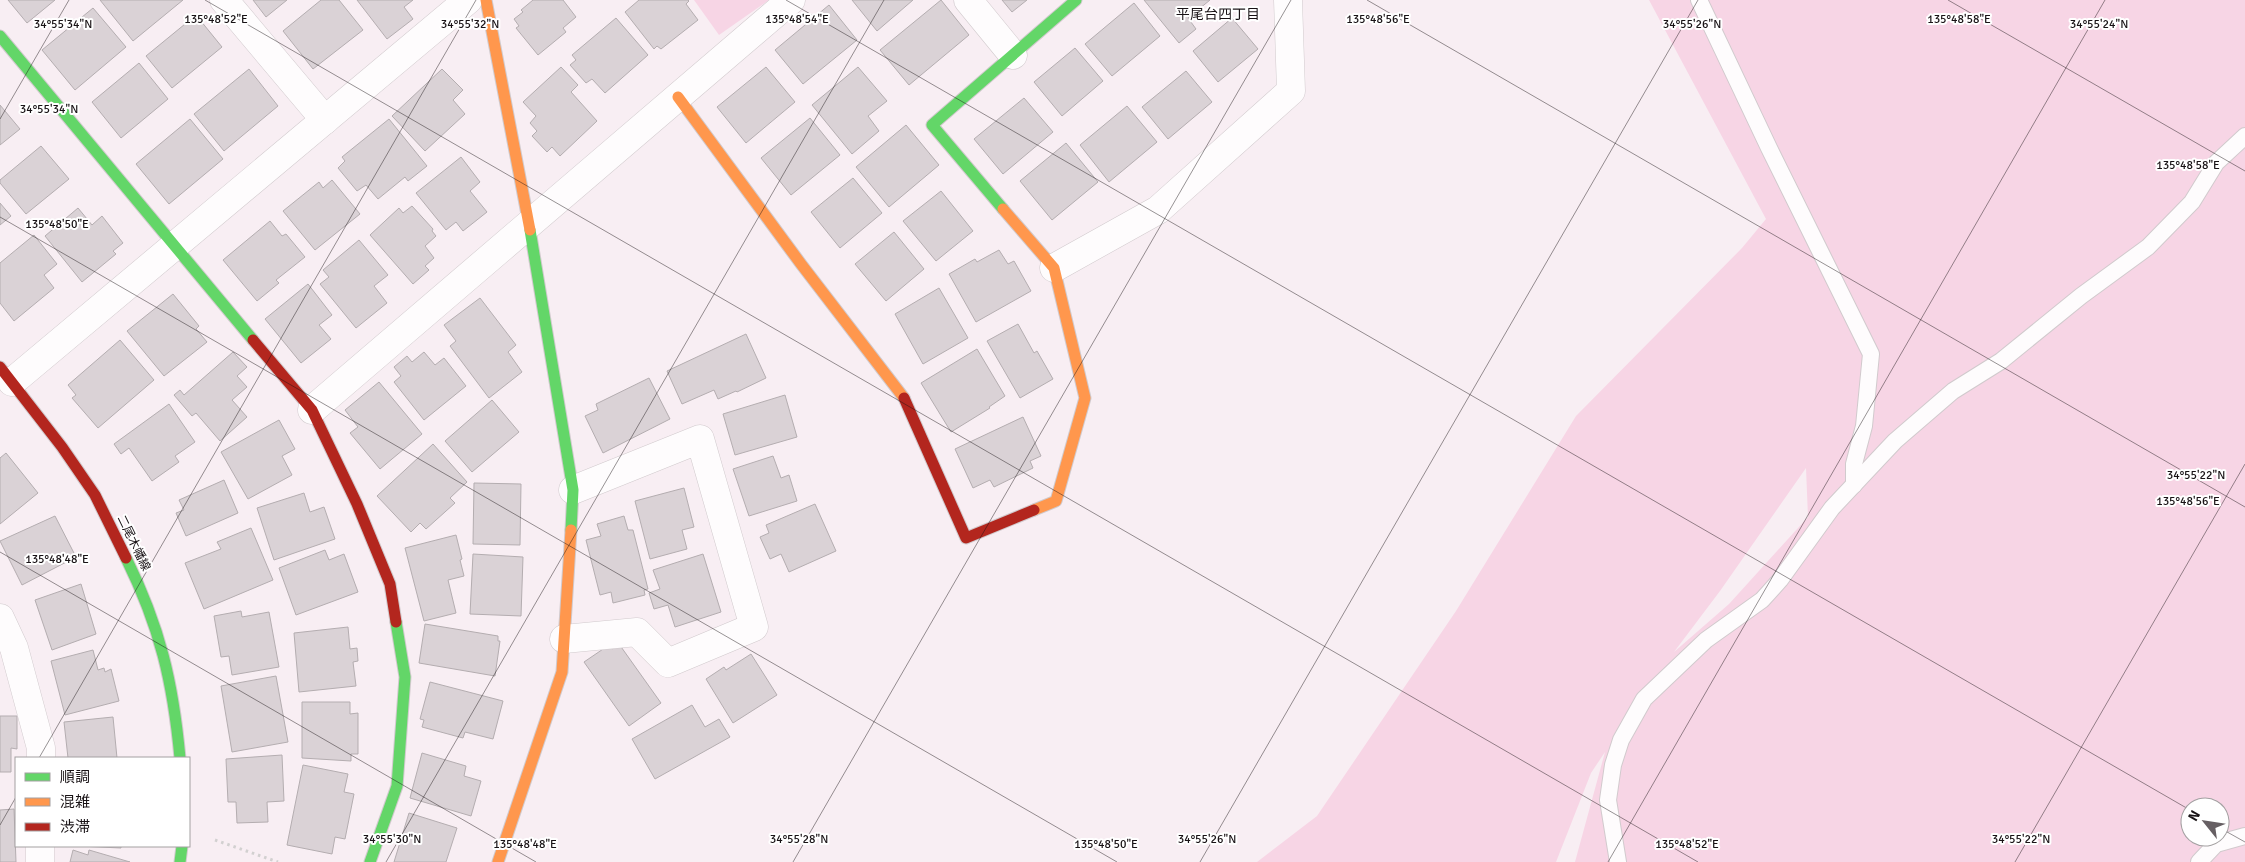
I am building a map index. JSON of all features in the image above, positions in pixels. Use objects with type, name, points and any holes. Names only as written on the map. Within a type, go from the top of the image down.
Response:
[{"type":"street","points":[[224,0],[325,120]]},
{"type":"street","points":[[6,374],[176,245],[468,0]]},
{"type":"street","points":[[486,0],[529,225],[573,490],[562,672],[498,862]]},
{"type":"street","points":[[312,410],[791,0]]},
{"type":"street","points":[[968,0],[1013,55]]},
{"type":"street","points":[[678,97],[801,264],[902,393],[966,538],[1056,501],[1085,398],[1054,268],[932,124],[1076,0]]},
{"type":"street","points":[[1054,268],[1158,210],[1291,91],[1288,0]]},
{"type":"street","points":[[0,36],[312,410],[358,504],[390,584],[405,676],[396,786],[370,862]]},
{"type":"street","name":"二尾木幡線","points":[[6,374],[62,446],[95,496],[144,594],[164,653],[176,705],[180,757]]},
{"type":"street","points":[[564,639],[637,632],[668,663],[754,627],[700,439],[573,490]]},
{"type":"street","points":[[0,618],[14,648],[41,748],[41,757]]},
{"type":"street","points":[[40,847],[40,862]]},
{"type":"street","points":[[180,862],[182,847]]},
{"type":"lane","points":[[1699,0],[1769,148],[1871,354],[1864,426],[1854,464],[1854,485]]},
{"type":"lane","points":[[1618,862],[1608,800],[1613,765],[1621,740],[1644,699],[1706,640],[1762,600],[1780,580],[1832,508],[1895,441],[1953,391],[2000,361],[2080,296],[2148,247],[2192,202],[2216,163],[2245,136]]},
{"type":"lane","points":[[2199,862],[2216,844],[2245,836]]},
{"type":"path","points":[[209,838],[278,862]]},
{"type":"shaded area","points":[[694,0],[769,0],[719,35]]},
{"type":"shaded area","points":[[1649,0],[2245,0],[2245,862],[1575,862],[1605,752],[1591,773],[1556,862],[1257,862],[1317,816],[1456,611],[1576,416],[1742,248],[1766,219]],"holes":[[[1806,468],[1808,517],[1729,604],[1674,652],[1720,591]]]},
{"type":"building","points":[[8,0],[55,0],[27,23]]},
{"type":"building","points":[[100,0],[183,0],[133,41]]},
{"type":"building","points":[[253,0],[287,0],[266,17]]},
{"type":"building","points":[[321,0],[339,0],[363,30],[313,69],[283,31]]},
{"type":"building","points":[[357,0],[413,0],[404,7],[413,19],[387,39]]},
{"type":"building","points":[[533,0],[563,0],[576,17],[563,28],[566,32],[538,55],[516,28],[519,26],[514,19]]},
{"type":"building","points":[[639,0],[688,0],[686,4],[698,20],[661,49],[657,46],[654,49],[625,12]]},
{"type":"building","points":[[852,0],[913,0],[877,31]]},
{"type":"building","points":[[941,0],[969,35],[909,85],[880,50]]},
{"type":"building","points":[[1002,0],[1027,0],[1012,12]]},
{"type":"building","points":[[1144,0],[1210,0],[1188,18],[1196,29],[1179,43]]},
{"type":"building","points":[[1134,3],[1160,36],[1112,76],[1085,44]]},
{"type":"building","points":[[829,5],[857,40],[803,84],[775,50]]},
{"type":"building","points":[[93,8],[126,47],[75,90],[42,50]]},
{"type":"building","points":[[196,15],[222,47],[172,88],[146,56]]},
{"type":"building","points":[[616,18],[648,55],[605,93],[592,79],[586,83],[570,65],[576,60],[572,55]]},
{"type":"building","points":[[1232,18],[1258,49],[1218,82],[1193,51]]},
{"type":"building","points":[[1075,48],[1103,81],[1062,116],[1034,82]]},
{"type":"building","points":[[139,63],[168,99],[121,138],[92,102]]},
{"type":"building","points":[[561,67],[578,85],[571,92],[597,121],[560,156],[552,147],[547,152],[532,136],[537,131],[530,123],[536,116],[523,102]]},
{"type":"building","points":[[766,67],[795,102],[746,143],[717,107]]},
{"type":"building","points":[[858,67],[887,101],[868,116],[879,131],[852,154],[812,105]]},
{"type":"building","points":[[249,69],[278,106],[224,151],[194,114]]},
{"type":"building","points":[[442,69],[463,90],[453,100],[465,114],[425,151],[392,116]]},
{"type":"building","points":[[1186,71],[1212,102],[1168,139],[1142,107]]},
{"type":"building","points":[[1024,98],[1053,132],[1003,174],[974,139]]},
{"type":"building","points":[[0,105],[20,129],[0,145]]},
{"type":"building","points":[[1127,106],[1157,142],[1109,182],[1080,145]]},
{"type":"building","points":[[810,118],[840,155],[791,195],[761,158]]},
{"type":"building","points":[[190,119],[223,159],[169,204],[136,164]]},
{"type":"building","points":[[389,119],[427,166],[408,181],[405,177],[378,199],[366,185],[357,191],[338,168],[345,161],[342,157]]},
{"type":"building","points":[[906,125],[939,165],[889,207],[856,167]]},
{"type":"building","points":[[1066,143],[1098,182],[1052,220],[1020,181]]},
{"type":"building","points":[[41,146],[69,179],[26,214],[0,183],[0,180]]},
{"type":"building","points":[[461,157],[480,182],[470,191],[487,212],[463,231],[456,222],[446,230],[416,193]]},
{"type":"building","points":[[853,178],[882,213],[840,248],[811,212]]},
{"type":"building","points":[[332,180],[360,214],[315,250],[283,211],[319,182],[323,188]]},
{"type":"building","points":[[941,191],[973,231],[936,261],[903,221]]},
{"type":"building","points":[[0,203],[11,216],[0,225]]},
{"type":"building","points":[[412,206],[433,229],[432,231],[436,236],[425,246],[434,258],[425,266],[429,270],[413,284],[370,235],[399,208],[403,213]]},
{"type":"building","points":[[78,208],[92,225],[102,216],[123,243],[113,251],[116,254],[82,282],[45,236]]},
{"type":"building","points":[[270,221],[282,236],[286,234],[305,257],[276,280],[279,283],[257,301],[223,260]]},
{"type":"building","points":[[894,232],[924,269],[886,301],[855,264]]},
{"type":"building","points":[[34,235],[57,264],[44,275],[54,288],[14,321],[0,303],[0,263]]},
{"type":"building","points":[[359,240],[388,275],[374,286],[387,303],[356,328],[320,284],[329,277],[323,270]]},
{"type":"building","points":[[999,250],[1008,264],[1014,261],[1031,291],[976,322],[949,274],[975,259],[977,262]]},
{"type":"building","points":[[308,284],[332,315],[319,325],[331,339],[301,363],[265,319]]},
{"type":"building","points":[[939,288],[968,338],[923,364],[895,314]]},
{"type":"building","points":[[173,294],[199,326],[196,329],[207,342],[164,376],[127,331]]},
{"type":"building","points":[[480,298],[516,345],[508,352],[522,372],[489,398],[450,346],[456,341],[444,325]]},
{"type":"building","points":[[1018,324],[1034,353],[1037,351],[1053,379],[1020,398],[987,341]]},
{"type":"building","points":[[746,334],[766,378],[718,399],[714,390],[682,404],[667,371]]},
{"type":"building","points":[[120,340],[154,380],[98,428],[72,398],[76,395],[68,385]]},
{"type":"building","points":[[977,349],[1005,396],[990,408],[951,432],[921,383]]},
{"type":"building","points":[[233,352],[247,367],[237,376],[247,387],[232,400],[247,417],[220,441],[196,413],[192,416],[174,395],[180,390],[184,395]]},
{"type":"building","points":[[424,352],[435,365],[444,358],[466,386],[424,420],[394,382],[401,376],[394,367],[407,356],[412,362]]},
{"type":"building","points":[[649,378],[670,419],[603,453],[585,416],[598,410],[596,404]]},
{"type":"building","points":[[379,382],[422,434],[380,469],[350,433],[358,427],[345,410]]},
{"type":"building","points":[[785,395],[797,437],[735,455],[723,414]]},
{"type":"building","points":[[492,400],[519,432],[472,472],[445,441]]},
{"type":"building","points":[[169,404],[195,442],[175,456],[179,462],[152,481],[129,448],[121,454],[114,444]]},
{"type":"building","points":[[1023,417],[1041,456],[1030,461],[1033,468],[994,487],[990,480],[973,488],[955,449]]},
{"type":"building","points":[[279,420],[295,449],[282,456],[292,475],[248,499],[221,452]]},
{"type":"building","points":[[433,444],[467,482],[450,498],[455,503],[426,529],[420,523],[411,532],[377,496]]},
{"type":"building","points":[[6,453],[38,493],[0,524],[0,458]]},
{"type":"building","points":[[773,456],[781,478],[789,475],[797,501],[749,516],[733,469]]},
{"type":"building","points":[[224,480],[238,513],[186,536],[176,513],[184,510],[179,500]]},
{"type":"building","points":[[474,483],[521,484],[520,545],[473,544]]},
{"type":"building","points":[[684,488],[694,527],[682,530],[687,549],[650,559],[635,501]]},
{"type":"building","points":[[304,493],[310,512],[324,507],[335,539],[274,560],[257,508]]},
{"type":"building","points":[[815,504],[836,551],[789,572],[781,554],[770,559],[760,537],[769,533],[766,525]]},
{"type":"building","points":[[55,516],[76,557],[22,585],[0,541]]},
{"type":"building","points":[[624,516],[628,530],[633,530],[648,589],[644,590],[645,595],[613,603],[611,592],[600,595],[586,540],[601,536],[597,524]]},
{"type":"building","points":[[251,528],[273,580],[204,609],[185,563],[221,549],[217,542]]},
{"type":"building","points":[[456,535],[464,576],[448,580],[456,613],[424,621],[405,548]]},
{"type":"building","points":[[325,550],[329,560],[344,554],[358,592],[296,615],[279,568]]},
{"type":"building","points":[[473,554],[523,557],[521,616],[470,614]]},
{"type":"building","points":[[703,554],[721,612],[675,627],[668,605],[654,609],[649,593],[660,589],[653,570]]},
{"type":"building","points":[[81,584],[96,634],[52,650],[35,600]]},
{"type":"building","points":[[241,611],[242,617],[269,612],[279,667],[232,675],[229,656],[221,657],[214,616]]},
{"type":"building","points":[[425,624],[498,636],[498,641],[500,641],[495,676],[419,663]]},
{"type":"building","points":[[348,627],[350,649],[357,648],[358,661],[353,662],[356,686],[299,692],[294,633]]},
{"type":"building","points":[[619,644],[661,703],[629,726],[584,662],[609,645],[612,649]]},
{"type":"building","points":[[93,650],[98,670],[104,668],[105,672],[111,669],[119,701],[65,715],[51,661]]},
{"type":"building","points":[[751,654],[777,695],[733,723],[706,679],[724,667],[726,670]]},
{"type":"building","points":[[276,676],[288,742],[232,752],[221,686]]},
{"type":"building","points":[[430,682],[503,701],[493,739],[465,732],[463,738],[422,727],[424,720],[420,719]]},
{"type":"building","points":[[302,702],[350,702],[350,714],[358,713],[358,754],[351,754],[351,761],[302,758]]},
{"type":"building","points":[[692,705],[705,727],[719,719],[730,737],[655,779],[632,739]]},
{"type":"building","points":[[0,716],[17,716],[17,749],[11,748],[11,772],[0,772]]},
{"type":"building","points":[[113,717],[117,757],[68,757],[64,722]]},
{"type":"building","points":[[422,753],[466,766],[464,776],[481,781],[471,816],[410,798]]},
{"type":"building","points":[[282,755],[284,801],[267,802],[268,822],[237,823],[236,802],[228,802],[226,759]]},
{"type":"building","points":[[303,765],[348,774],[344,792],[354,794],[345,839],[335,837],[332,854],[287,845]]},
{"type":"building","points":[[14,809],[16,862],[0,862],[0,810]]},
{"type":"building","points":[[409,813],[457,828],[446,862],[394,862]]},
{"type":"building","points":[[73,850],[88,855],[89,850],[130,862],[70,862]]},
{"type":"traffic: fast","points":[[1003,209],[932,125],[1076,0]]},
{"type":"traffic: fast","points":[[0,36],[253,340]]},
{"type":"traffic: fast","points":[[530,230],[573,490],[571,530]]},
{"type":"traffic: fast","points":[[126,558],[148,608],[163,655],[173,704],[180,757]]},
{"type":"traffic: fast","points":[[370,862],[397,786],[405,677],[396,622]]},
{"type":"traffic: fast","points":[[180,862],[182,847]]},
{"type":"traffic: slow","points":[[486,0],[530,230]]},
{"type":"traffic: slow","points":[[678,97],[801,264],[904,398]]},
{"type":"traffic: slow","points":[[1003,209],[1054,268],[1085,398],[1056,501],[1034,510]]},
{"type":"traffic: slow","points":[[498,862],[562,672],[571,530]]},
{"type":"traffic: jam","points":[[253,340],[312,410],[357,504],[390,584],[396,622]]},
{"type":"traffic: jam","points":[[0,367],[62,447],[95,495],[126,558]]},
{"type":"traffic: jam","points":[[904,398],[966,538],[1034,510]]},
{"type":"district","name":"平尾台四丁目","points":[[1218,14]]}]
